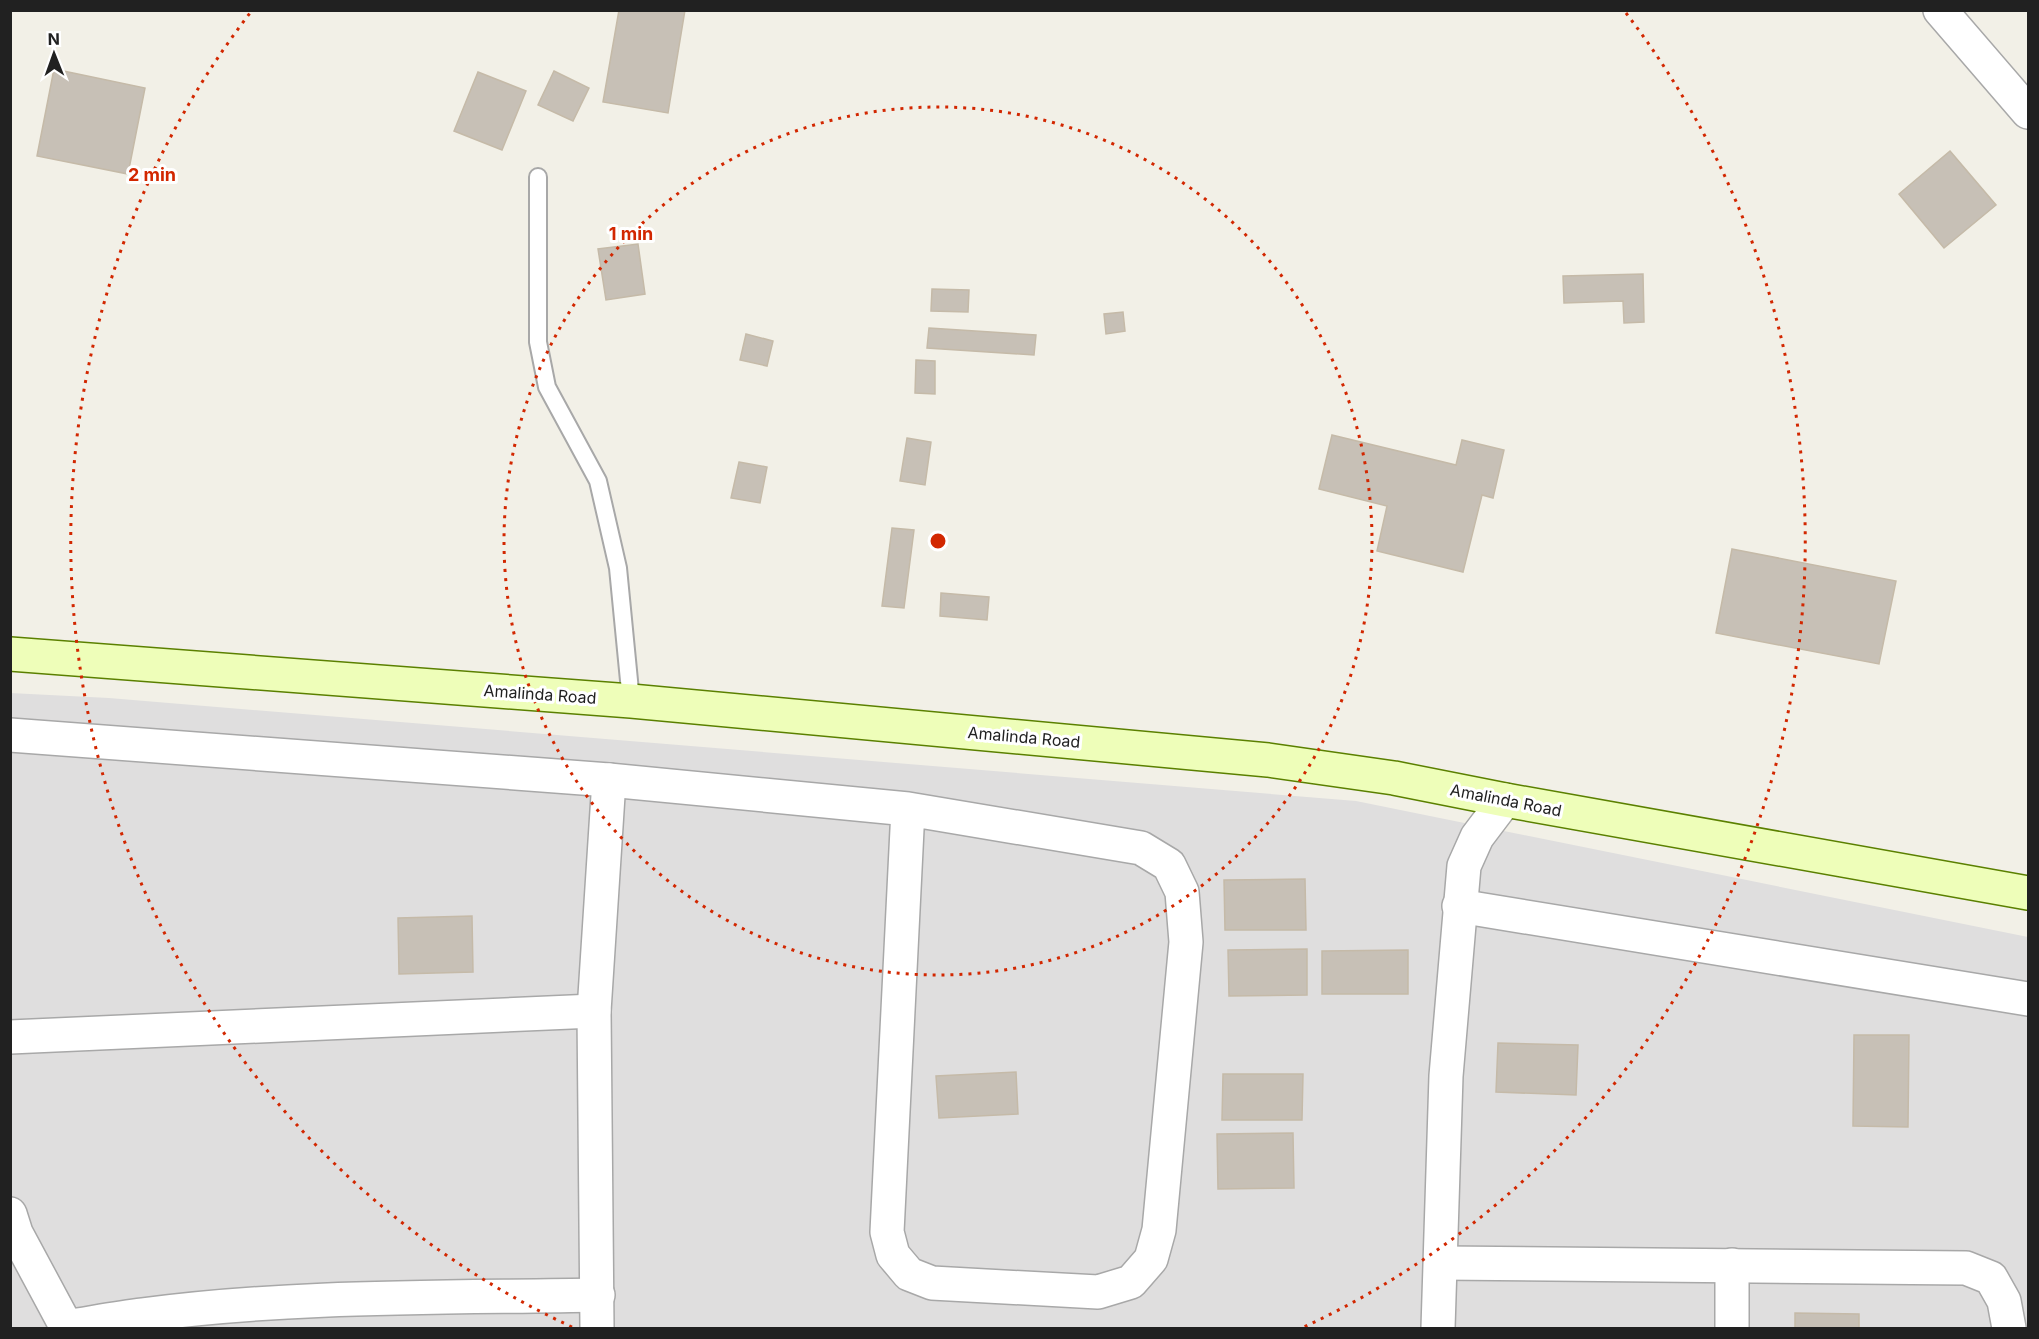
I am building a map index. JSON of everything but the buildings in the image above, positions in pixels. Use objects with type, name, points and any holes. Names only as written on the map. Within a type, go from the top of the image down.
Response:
[{"type":"street","points":[[1940,10],[2028,112]]},
{"type":"street","name":"Amalinda Road","points":[[10,654],[631,701],[1268,760],[1394,778],[1505,800],[2028,893]]},
{"type":"street","points":[[10,735],[609,780],[908,809],[1141,848],[1168,865],[1182,892],[1186,942],[1159,1230],[1151,1259],[1131,1282],[1098,1292],[932,1284],[909,1274],[893,1255],[887,1232],[908,809]]},
{"type":"street","points":[[597,1329],[594,1011],[609,780]]},
{"type":"street","points":[[1438,1329],[1446,1076],[1464,866],[1477,837],[1505,800]]},
{"type":"street","points":[[1459,906],[2028,999]]},
{"type":"street","points":[[10,1037],[594,1011]]},
{"type":"street","points":[[10,1214],[16,1233],[67,1328],[142,1315],[239,1306],[331,1301],[598,1295]]},
{"type":"street","points":[[1441,1263],[1966,1268],[1991,1278],[2004,1301],[2009,1329]]},
{"type":"street","points":[[1732,1265],[1732,1329]]},
{"type":"lane","points":[[538,177],[538,342],[547,387],[598,481],[618,568],[631,701]]},
{"type":"shaded area","points":[[10,693],[109,698],[1356,801],[2028,937],[2028,1328],[11,1328]]}]
